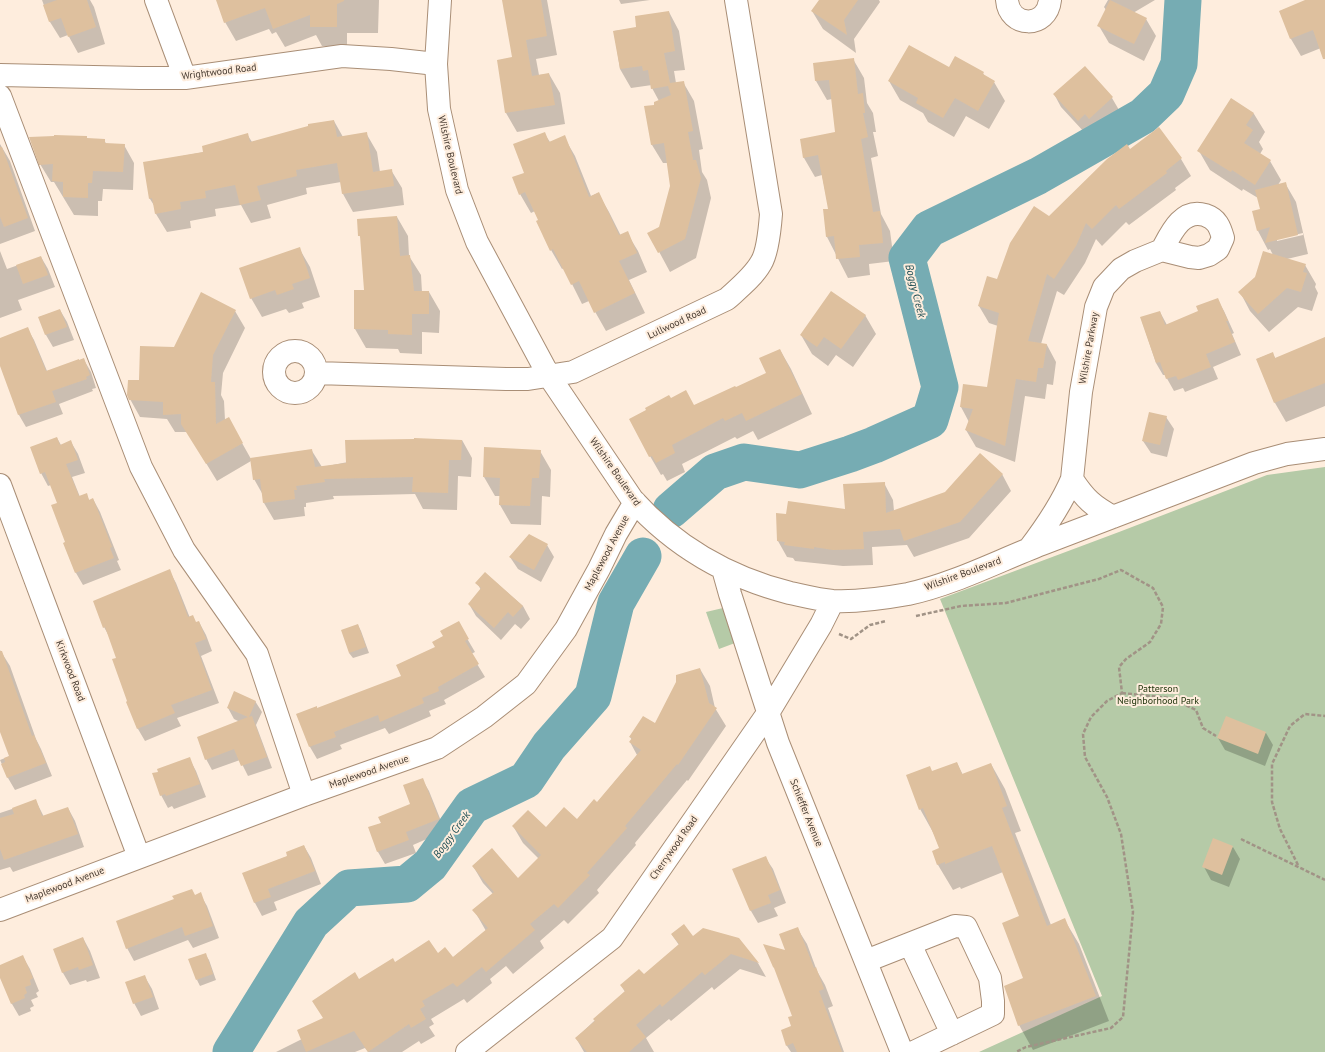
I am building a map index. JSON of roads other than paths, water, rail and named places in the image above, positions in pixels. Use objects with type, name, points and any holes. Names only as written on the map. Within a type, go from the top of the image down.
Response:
[{"type":"street","points":[[156,0],[185,78]]},
{"type":"street","name":"Wilshire Boulevard","points":[[440,0],[436,64],[439,109],[457,190],[477,242],[549,376],[635,502],[648,517],[668,534],[690,550],[723,569],[765,586],[800,595],[833,601],[876,599],[909,593],[943,584],[1029,549],[1254,463],[1287,454],[1325,449]]},
{"type":"street","name":"Lullwood Road","points":[[316,373],[528,379],[573,372],[727,299],[746,282],[762,262],[769,236],[771,214],[736,0]]},
{"type":"street","points":[[1007,0],[1009,9],[1014,15],[1020,20],[1026,21],[1034,21],[1045,14],[1049,8],[1050,0]]},
{"type":"street","name":"Wrightwood Road","points":[[0,75],[185,78],[342,56],[436,64]]},
{"type":"street","points":[[0,96],[141,466],[184,550],[257,654],[304,795]]},
{"type":"street","name":"Wilshire Parkway","points":[[1029,549],[1054,514],[1072,479],[1081,392],[1096,307],[1104,287],[1121,269],[1135,261],[1162,250]]},
{"type":"street","points":[[1072,479],[1083,496],[1090,503],[1113,517]]},
{"type":"street","name":"Kirkwood Road","points":[[0,485],[139,857]]},
{"type":"street","name":"Maplewood Avenue","points":[[0,910],[304,795],[437,748],[484,717],[526,684],[566,629],[599,569],[616,534],[635,502]]},
{"type":"street","name":"Schieffer Avenue","points":[[723,569],[778,743],[902,1052]]},
{"type":"street","name":"Cherrywood Road","points":[[467,1052],[612,938],[768,713],[821,625],[833,601]]},
{"type":"street","points":[[866,961],[955,926],[966,927],[990,978],[993,1014],[914,1052]]},
{"type":"street","points":[[910,944],[952,1034]]},
{"type":"waterway","name":"Boggy Creek","points":[[671,510],[715,472],[744,462],[800,470],[874,445],[930,420],[940,387],[907,258],[929,229],[1038,176],[1143,116],[1166,94],[1179,64],[1183,0]]},
{"type":"waterway","name":"Boggy Creek","points":[[231,1052],[311,923],[349,888],[407,884],[430,865],[472,806],[526,780],[549,746],[593,696],[616,603],[643,556]]},
{"type":"park label","name":"Patterson Neighborhood Park","points":[[1158,694]]}]
